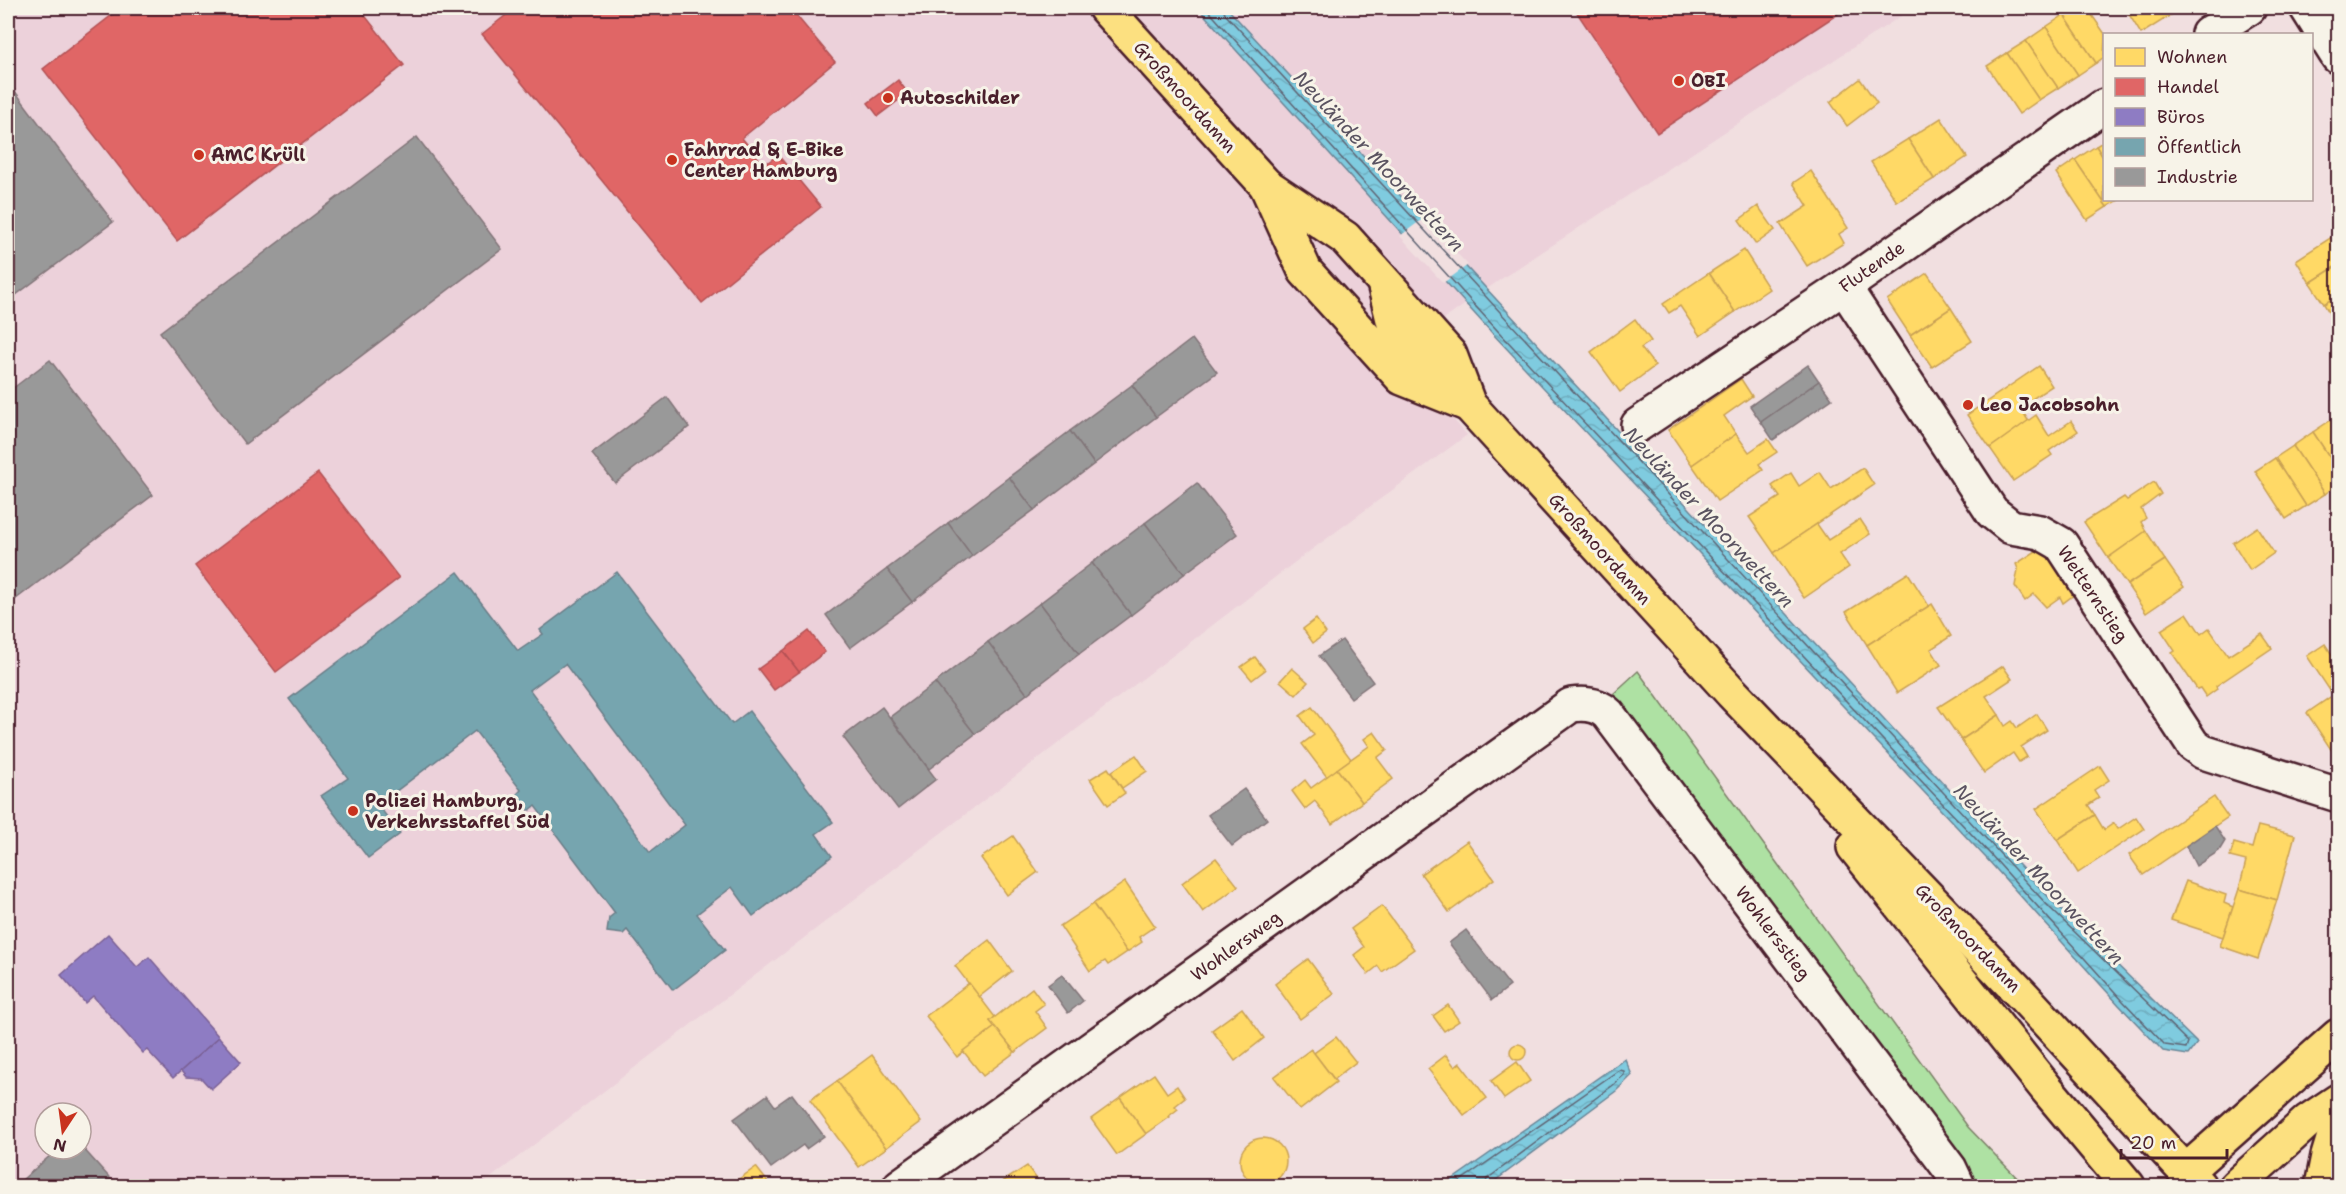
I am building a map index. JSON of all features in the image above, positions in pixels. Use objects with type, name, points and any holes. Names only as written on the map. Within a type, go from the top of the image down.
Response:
[{"type":"main road","name":"Großmoordamm","points":[[1105,8],[1266,185],[1345,238],[1450,355],[1468,405],[1732,693],[2024,997],[2184,1182]]},
{"type":"main road","name":"Großmoordamm","points":[[1266,185],[1305,271],[1402,378],[1468,405]]},
{"type":"main road","name":"Großmoordamm","points":[[1732,693],[2039,1080],[2128,1186]]},
{"type":"main road","points":[[2184,1182],[2338,1036]]},
{"type":"main road","points":[[2236,1186],[2308,1121],[2338,1101]]},
{"type":"main road","points":[[2322,1186],[2338,1123]]},
{"type":"street","points":[[2210,33],[2249,8]]},
{"type":"street","points":[[2307,8],[2338,57]]},
{"type":"street","name":"Flutende","points":[[1638,425],[1844,287],[2103,107]]},
{"type":"street","name":"Wetternstieg","points":[[1844,287],[1992,512],[2012,527],[2040,532],[2061,544],[2193,745],[2203,752],[2338,795]]},
{"type":"street","name":"Wohlersstieg","points":[[1571,705],[1588,704],[1608,714],[1950,1169],[1958,1186]]},
{"type":"street","name":"Wohlersweg","points":[[900,1186],[1571,705]]},
{"type":"shaded area","points":[[8,8],[1913,8],[1501,279],[1395,354],[1467,435],[1299,559],[480,1186],[8,1186]]},
{"type":"green space","points":[[1638,671],[1968,1127],[2025,1186],[1978,1186],[1613,694]]},
{"type":"water","points":[[1198,8],[1227,8],[2055,904],[2197,1043],[2188,1055],[2163,1051],[2119,1005],[1987,859],[1493,334]]},
{"type":"water","points":[[1625,1059],[1632,1075],[1616,1091],[1488,1186],[1443,1186]]},
{"type":"pier","points":[[1424,218],[1468,265],[1443,283],[1400,236]]},
{"type":"building: Wohnen","points":[[2076,8],[2087,8],[2104,33],[2103,58],[2096,63],[2064,15]]},
{"type":"building: Wohnen","points":[[2133,8],[2182,8],[2143,33],[2127,11]]},
{"type":"building: Wohnen","points":[[2064,15],[2096,63],[2078,75],[2046,27]]},
{"type":"building: Wohnen","points":[[2046,27],[2078,75],[2058,88],[2026,41]]},
{"type":"building: Wohnen","points":[[2026,41],[2058,88],[2039,100],[2007,53]]},
{"type":"building: Wohnen","points":[[2007,53],[2039,100],[2019,114],[1987,66]]},
{"type":"building: Wohnen","points":[[1860,79],[1877,103],[1847,126],[1830,102]]},
{"type":"building: Wohnen","points":[[1941,118],[1967,157],[1934,179],[1908,139]]},
{"type":"building: Wohnen","points":[[1908,139],[1934,179],[1897,202],[1871,162]]},
{"type":"building: Wohnen","points":[[2103,142],[2103,157],[2096,146]]},
{"type":"building: Wohnen","points":[[2096,146],[2103,157],[2103,201],[2117,201],[2107,207],[2075,160]]},
{"type":"building: Wohnen","points":[[2075,160],[2107,207],[2087,220],[2056,173]]},
{"type":"building: Wohnen","points":[[1811,171],[1848,228],[1839,234],[1844,243],[1807,266],[1780,224],[1808,206],[1793,183]]},
{"type":"building: Wohnen","points":[[1758,206],[1775,230],[1756,244],[1739,220]]},
{"type":"building: Wohnen","points":[[2338,233],[2338,265],[2310,283],[2296,260]]},
{"type":"building: Wohnen","points":[[1744,250],[1769,289],[1735,312],[1709,273]]},
{"type":"building: Wohnen","points":[[2338,265],[2338,295],[2324,304],[2310,283]]},
{"type":"building: Wohnen","points":[[1709,273],[1735,312],[1700,336],[1680,306],[1669,313],[1663,304]]},
{"type":"building: Wohnen","points":[[1927,273],[1951,308],[1910,335],[1887,300]]},
{"type":"building: Wohnen","points":[[2338,295],[2338,328],[2324,304]]},
{"type":"building: Wohnen","points":[[1951,308],[1972,341],[1932,367],[1910,335]]},
{"type":"building: Wohnen","points":[[1635,319],[1651,341],[1641,348],[1655,366],[1620,392],[1591,352]]},
{"type":"building: Wohnen","points":[[2039,366],[2052,386],[2020,407],[2029,422],[1990,448],[1967,415]]},
{"type":"building: Wohnen","points":[[1741,379],[1752,396],[1724,416],[1736,434],[1692,465],[1668,430]]},
{"type":"building: Wohnen","points":[[2036,415],[2049,436],[2071,421],[2078,431],[2049,451],[2052,455],[2013,481],[1990,448]]},
{"type":"building: Wohnen","points":[[2331,420],[2338,431],[2338,470],[2313,432]]},
{"type":"building: Wohnen","points":[[2313,432],[2338,470],[2338,484],[2325,494],[2293,446]]},
{"type":"building: Wohnen","points":[[1736,434],[1749,452],[1768,439],[1777,452],[1759,464],[1763,470],[1717,501],[1692,465]]},
{"type":"building: Wohnen","points":[[2293,446],[2325,494],[2306,506],[2275,458]]},
{"type":"building: Wohnen","points":[[2275,458],[2306,506],[2286,519],[2255,471]]},
{"type":"building: Wohnen","points":[[1863,468],[1874,485],[1774,553],[1749,517],[1780,497],[1772,486],[1791,473],[1799,486],[1820,472],[1831,489]]},
{"type":"building: Wohnen","points":[[2154,482],[2161,494],[2141,509],[2146,518],[2141,522],[2146,531],[2108,558],[2084,522],[2124,497],[2127,500]]},
{"type":"building: Wohnen","points":[[1860,519],[1870,534],[1840,554],[1849,567],[1804,598],[1774,553],[1817,524],[1828,540]]},
{"type":"building: Wohnen","points":[[2257,527],[2274,553],[2250,570],[2233,543]]},
{"type":"building: Wohnen","points":[[2146,531],[2165,560],[2127,585],[2108,558]]},
{"type":"building: Wohnen","points":[[2039,549],[2052,552],[2075,594],[2063,603],[2060,597],[2046,607],[2034,594],[2025,601],[2015,586],[2018,569],[2016,564]]},
{"type":"building: Wohnen","points":[[2165,560],[2184,587],[2146,613],[2127,585]]},
{"type":"building: Wohnen","points":[[1908,573],[1929,606],[1867,645],[1846,612]]},
{"type":"building: Wohnen","points":[[1932,604],[1951,636],[1931,649],[1941,665],[1897,693],[1867,645]]},
{"type":"building: Wohnen","points":[[2187,613],[2201,634],[2209,628],[2228,656],[2262,634],[2272,648],[2216,686],[2217,689],[2206,697],[2200,688],[2197,689],[2172,653],[2175,651],[2161,630]]},
{"type":"building: Wohnen","points":[[1316,619],[1326,633],[1313,643],[1303,629]]},
{"type":"building: Wohnen","points":[[2325,644],[2335,659],[2332,661],[2338,670],[2338,746],[2332,751],[2307,713],[2333,695],[2307,656]]},
{"type":"building: Wohnen","points":[[1255,657],[1265,670],[1252,680],[1241,667]]},
{"type":"building: Wohnen","points":[[2003,666],[2012,679],[1986,696],[1999,715],[1961,740],[1938,707]]},
{"type":"building: Wohnen","points":[[1292,668],[1308,682],[1296,695],[1280,681]]},
{"type":"building: Wohnen","points":[[1312,707],[1351,759],[1327,777],[1302,744],[1314,735],[1300,716]]},
{"type":"building: Wohnen","points":[[2037,714],[2047,730],[2021,747],[2027,757],[2019,762],[2013,753],[1984,773],[1961,740],[1999,715],[2005,726],[2012,721],[2017,728]]},
{"type":"building: Wohnen","points":[[1374,732],[1387,750],[1377,758],[1393,779],[1362,802],[1337,769],[1369,746],[1364,739]]},
{"type":"building: Wohnen","points":[[1136,755],[1147,771],[1122,788],[1111,772]]},
{"type":"building: Wohnen","points":[[2100,766],[2109,780],[2094,790],[2099,798],[2088,805],[2095,815],[2057,840],[2036,809]]},
{"type":"building: Wohnen","points":[[1108,768],[1125,793],[1108,805],[1090,779]]},
{"type":"building: Wohnen","points":[[1337,769],[1362,802],[1332,824],[1315,801],[1305,809],[1292,791],[1305,780],[1311,788]]},
{"type":"building: Wohnen","points":[[2214,797],[2228,817],[2143,875],[2129,855]]},
{"type":"building: Wohnen","points":[[2095,815],[2104,830],[2114,823],[2118,829],[2136,817],[2144,829],[2078,873],[2057,840]]},
{"type":"building: Wohnen","points":[[2258,826],[2295,835],[2277,900],[2239,889],[2246,861],[2230,857],[2234,843],[2252,848]]},
{"type":"building: Wohnen","points":[[1013,836],[1038,872],[1007,895],[981,858]]},
{"type":"building: Wohnen","points":[[1467,841],[1494,879],[1449,912],[1421,874]]},
{"type":"building: Wohnen","points":[[1216,858],[1238,886],[1203,912],[1182,883]]},
{"type":"building: Wohnen","points":[[2186,881],[2226,895],[2224,903],[2233,907],[2223,937],[2171,920]]},
{"type":"building: Wohnen","points":[[1125,882],[1155,926],[1139,937],[1142,942],[1127,952],[1093,904]]},
{"type":"building: Wohnen","points":[[2239,889],[2277,900],[2258,959],[2220,946]]},
{"type":"building: Wohnen","points":[[1093,904],[1127,952],[1108,965],[1105,961],[1090,971],[1060,926]]},
{"type":"building: Wohnen","points":[[1382,906],[1414,949],[1382,972],[1378,966],[1368,974],[1354,955],[1364,947],[1351,929]]},
{"type":"building: Wohnen","points":[[989,940],[1012,971],[979,997],[955,966]]},
{"type":"building: Wohnen","points":[[1308,959],[1334,994],[1300,1019],[1275,984]]},
{"type":"building: Wohnen","points":[[969,983],[995,1017],[990,1021],[995,1027],[957,1057],[926,1016]]},
{"type":"building: Wohnen","points":[[1032,988],[1044,1004],[1035,1011],[1047,1028],[1015,1052],[990,1021]]},
{"type":"building: Wohnen","points":[[1448,1005],[1459,1021],[1444,1031],[1433,1016]]},
{"type":"building: Wohnen","points":[[1242,1008],[1264,1038],[1235,1061],[1212,1030]]},
{"type":"building: Wohnen","points":[[995,1027],[1015,1052],[983,1076],[963,1051]]},
{"type":"building: Wohnen","points":[[1336,1037],[1356,1062],[1334,1079],[1314,1053]]},
{"type":"building: Wohnen","points":[[1518,1044],[1524,1046],[1526,1052],[1524,1058],[1518,1060],[1512,1058],[1510,1052],[1512,1046]]},
{"type":"building: Wohnen","points":[[1311,1049],[1336,1082],[1300,1110],[1274,1077]]},
{"type":"building: Wohnen","points":[[872,1055],[921,1122],[886,1148],[837,1081]]},
{"type":"building: Wohnen","points":[[1446,1055],[1455,1067],[1460,1063],[1487,1098],[1464,1115],[1428,1069]]},
{"type":"building: Wohnen","points":[[1517,1062],[1530,1081],[1504,1099],[1491,1081]]},
{"type":"building: Wohnen","points":[[1154,1074],[1167,1093],[1177,1086],[1185,1098],[1175,1106],[1178,1109],[1170,1117],[1146,1134],[1120,1098]]},
{"type":"building: Wohnen","points":[[837,1081],[886,1148],[859,1167],[810,1100]]},
{"type":"building: Wohnen","points":[[1120,1098],[1146,1134],[1117,1155],[1091,1119]]},
{"type":"building: Wohnen","points":[[1268,1138],[1280,1144],[1285,1152],[1285,1170],[1280,1178],[1272,1183],[1258,1184],[1250,1181],[1243,1174],[1240,1156],[1243,1148],[1250,1141]]},
{"type":"building: Wohnen","points":[[1027,1166],[1042,1186],[996,1186]]},
{"type":"building: Wohnen","points":[[756,1167],[771,1186],[729,1186]]},
{"type":"building: Handel","name":"AMC Krüll","points":[[121,8],[359,8],[404,65],[177,241],[43,69]]},
{"type":"building: Handel","name":"Fahrrad & E-Bike Center Hamburg","points":[[515,8],[790,8],[835,62],[742,138],[764,165],[778,155],[821,207],[702,303],[482,34]]},
{"type":"building: Handel","name":"OBI","points":[[1574,8],[1847,8],[1657,133]]},
{"type":"building: Handel","name":"Autoschilder","points":[[898,80],[908,93],[878,116],[868,103]]},
{"type":"building: Handel","points":[[318,473],[399,578],[276,672],[195,566]]},
{"type":"building: Handel","points":[[809,631],[825,652],[799,672],[783,651]]},
{"type":"building: Handel","points":[[783,651],[799,672],[774,690],[758,669]]},
{"type":"building: Büros","points":[[108,934],[137,967],[149,957],[219,1037],[173,1078],[147,1050],[143,1053],[93,996],[85,1003],[61,975]]},
{"type":"building: Büros","points":[[219,1037],[241,1062],[211,1089],[201,1078],[186,1077],[181,1071]]},
{"type":"building: Öffentlich","points":[[458,572],[518,651],[543,634],[540,630],[617,572],[732,724],[749,711],[833,822],[816,834],[832,856],[753,916],[732,887],[697,914],[725,950],[673,990],[627,930],[623,934],[607,932],[609,918],[615,913],[535,806],[530,810],[515,808],[517,794],[521,790],[475,731],[378,805],[400,834],[368,858],[321,796],[348,778],[289,699]],"holes":[[[565,664],[685,825],[650,852],[530,690]]]},
{"type":"building: Industrie","points":[[8,82],[113,222],[8,301]]},
{"type":"building: Industrie","points":[[417,137],[502,249],[245,444],[160,332]]},
{"type":"building: Industrie","points":[[1192,339],[1217,372],[1156,417],[1132,385]]},
{"type":"building: Industrie","points":[[50,360],[153,495],[8,605],[8,392]]},
{"type":"building: Industrie","points":[[1808,365],[1819,381],[1761,422],[1750,406]]},
{"type":"building: Industrie","points":[[1819,381],[1832,399],[1773,440],[1761,422]]},
{"type":"building: Industrie","points":[[1132,385],[1156,417],[1094,464],[1070,431]]},
{"type":"building: Industrie","points":[[667,397],[689,427],[615,483],[592,454]]},
{"type":"building: Industrie","points":[[1070,431],[1094,464],[1034,510],[1009,477]]},
{"type":"building: Industrie","points":[[1009,477],[1034,510],[972,556],[948,523]]},
{"type":"building: Industrie","points":[[1197,483],[1237,534],[1184,574],[1145,523]]},
{"type":"building: Industrie","points":[[948,523],[972,556],[912,602],[887,569]]},
{"type":"building: Industrie","points":[[1145,523],[1184,574],[1131,615],[1092,563]]},
{"type":"building: Industrie","points":[[1092,563],[1131,615],[1079,654],[1040,603]]},
{"type":"building: Industrie","points":[[887,569],[912,602],[850,648],[826,615]]},
{"type":"building: Industrie","points":[[1040,603],[1079,654],[1027,694],[988,642]]},
{"type":"building: Industrie","points":[[1342,640],[1373,682],[1351,698],[1319,656]]},
{"type":"building: Industrie","points":[[988,642],[1027,694],[975,734],[935,683]]},
{"type":"building: Industrie","points":[[935,683],[975,734],[929,769],[890,717]]},
{"type":"building: Industrie","points":[[882,707],[936,779],[898,809],[843,737]]},
{"type":"building: Industrie","points":[[1244,789],[1267,819],[1232,846],[1208,815]]},
{"type":"building: Industrie","points":[[2215,826],[2225,841],[2219,851],[2196,866],[2186,846]]},
{"type":"building: Industrie","points":[[1466,930],[1510,986],[1492,1000],[1449,943]]},
{"type":"building: Industrie","points":[[1062,975],[1083,1001],[1068,1013],[1048,985]]},
{"type":"building: Industrie","points":[[792,1094],[824,1136],[806,1149],[803,1145],[771,1168],[734,1119],[767,1095],[775,1106]]},
{"type":"building: Industrie","points":[[93,1159],[117,1186],[15,1186],[44,1161]]},
{"type":"place","name":"OBI","points":[[1679,81]]},
{"type":"place","name":"Autoschilder","points":[[888,98]]},
{"type":"place","name":"AMC Krüll","points":[[199,155]]},
{"type":"place","name":"Fahrrad & E-Bike Center Hamburg","points":[[672,160]]},
{"type":"place","name":"Leo Jacobsohn","points":[[1968,405]]},
{"type":"place","name":"Polizei Hamburg, Verkehrsstaffel Süd","points":[[353,811]]},
{"type":"water label","name":"Neuländer Moorwettern","points":[[1379,161]]},
{"type":"water label","name":"Neuländer Moorwettern","points":[[1709,517]]},
{"type":"water label","name":"Neuländer Moorwettern","points":[[2039,874]]}]
